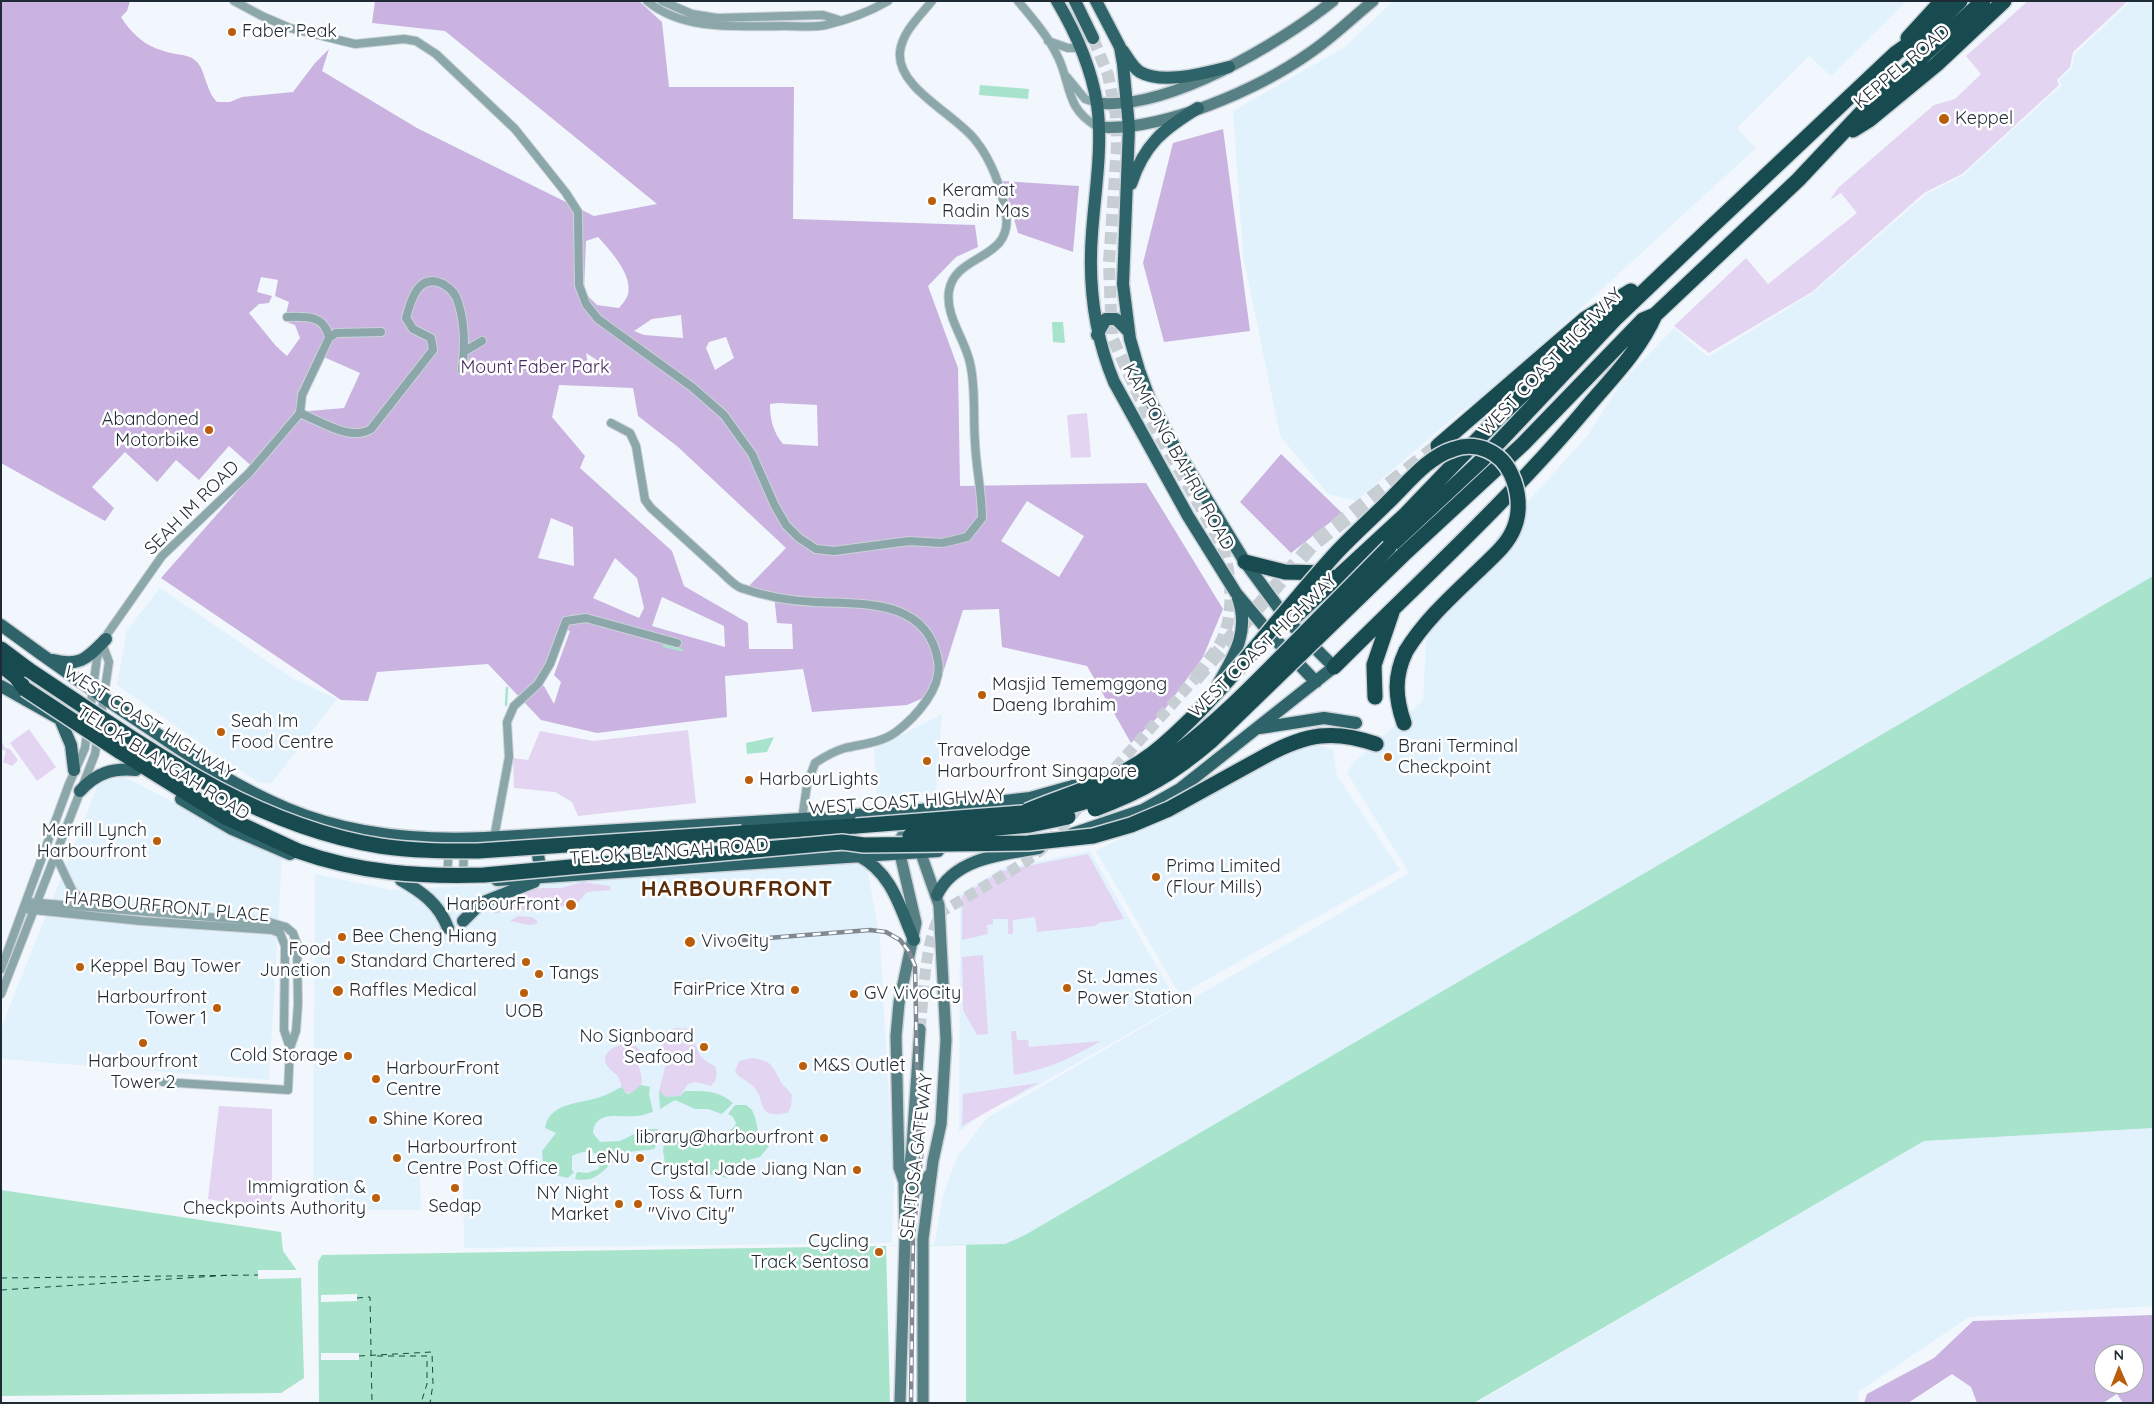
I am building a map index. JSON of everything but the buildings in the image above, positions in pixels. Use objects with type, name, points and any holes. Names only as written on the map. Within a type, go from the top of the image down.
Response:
[{"type":"highway","name":"KEPPEL ROAD","points":[[1896,53],[1942,1]]},
{"type":"highway","points":[[1896,53],[1934,26],[1960,1]]},
{"type":"highway","points":[[1842,136],[1864,110],[1983,1]]},
{"type":"highway","name":"KEPPEL ROAD","points":[[1842,136],[1869,120],[1937,64],[2004,1]]},
{"type":"highway","name":"WEST COAST HIGHWAY","points":[[1,654],[215,788],[275,815],[309,827],[378,846],[435,851],[478,851],[856,826],[1062,809],[1102,796],[1136,779],[1172,757],[1233,706],[1389,547],[1507,436],[1615,319],[1896,53]]},
{"type":"highway","name":"WEST COAST HIGHWAY","points":[[1,676],[25,689],[168,783],[225,817],[298,851],[353,867],[400,874],[484,875],[1030,825],[1081,813],[1116,801],[1153,784],[1172,773],[1211,742],[1403,555],[1523,444],[1642,320],[1655,315],[1842,136]]},
{"type":"highway","points":[[1289,622],[1343,570],[1406,514],[1500,416],[1631,291],[1706,232]]},
{"type":"highway","points":[[1438,446],[1585,319],[1631,291]]},
{"type":"highway","points":[[1334,667],[1539,464],[1620,368],[1650,327],[1655,315]]},
{"type":"highway","points":[[1027,812],[1058,798],[1098,786],[1130,770],[1161,747],[1198,712],[1238,668],[1340,549],[1428,463],[1455,448],[1466,446],[1485,449],[1502,460],[1516,486],[1518,508],[1514,529],[1504,545],[1423,625],[1406,651],[1396,676],[1397,697],[1404,723]]},
{"type":"highway","points":[[1245,562],[1293,573],[1343,570]]},
{"type":"highway","points":[[1375,697],[1373,675],[1376,656],[1394,608]]},
{"type":"highway","points":[[1,650],[29,670]]},
{"type":"highway","points":[[1,665],[16,677],[25,689]]},
{"type":"highway","points":[[842,842],[864,845],[1002,844],[1056,841],[1093,836],[1169,809],[1293,741],[1315,736],[1337,735],[1376,744]]},
{"type":"main road","name":"KAMPONG BAHRU ROAD","points":[[1057,1],[1082,48],[1096,103],[1098,127],[1091,282],[1097,335],[1114,382],[1188,516],[1236,592],[1273,637],[1316,682]]},
{"type":"main road","points":[[1075,1],[1093,38]]},
{"type":"main road","points":[[1096,1],[1120,47],[1135,69],[1148,76],[1189,76],[1229,68]]},
{"type":"main road","points":[[1096,103],[1127,103],[1164,93],[1229,68],[1302,26],[1333,1]]},
{"type":"main road","points":[[1098,127],[1129,127],[1152,123],[1198,108],[1265,79],[1311,52],[1373,1]]},
{"type":"main road","name":"KAMPONG BAHRU ROAD","points":[[1120,47],[1129,127],[1122,267],[1129,332],[1138,370],[1150,400],[1173,444],[1245,562],[1289,622],[1334,667]]},
{"type":"main road","points":[[1126,198],[1136,170],[1152,143],[1172,123],[1198,108]]},
{"type":"main road","points":[[1097,335],[1106,319],[1116,319],[1129,332]]},
{"type":"main road","points":[[1216,689],[1241,641],[1242,616],[1236,592]]},
{"type":"main road","name":"TELOK BLANGAH ROAD","points":[[1,625],[92,691],[191,757],[259,796],[289,810],[336,825],[379,834],[464,839],[552,836],[872,814],[1030,798],[1083,783],[1122,768],[1161,742],[1289,622]]},
{"type":"main road","points":[[46,659],[70,664],[81,661],[104,642]]},
{"type":"main road","name":"TELOK BLANGAH ROAD","points":[[1,686],[86,736],[212,818],[269,846],[329,867],[375,877],[401,880],[463,881],[547,878],[900,854],[1051,838],[1092,828],[1137,813],[1160,801],[1195,778],[1334,667]]},
{"type":"main road","points":[[1258,729],[1324,718],[1356,723]]},
{"type":"main road","points":[[60,720],[71,745],[74,770]]},
{"type":"main road","points":[[80,791],[90,779],[104,772],[124,769],[136,770]]},
{"type":"main road","points":[[872,814],[886,818],[908,830],[946,808]]},
{"type":"main road","points":[[937,895],[942,884],[966,866],[978,860],[1071,842],[1092,828]]},
{"type":"main road","name":"SENTOSA GATEWAY","points":[[900,1403],[905,1238],[904,1186],[900,1168],[896,1036],[899,1003],[914,940],[916,923],[900,854],[900,840],[908,830],[915,837],[937,895],[946,1040],[942,1107],[923,1239],[923,1403]]},
{"type":"main road","points":[[463,921],[481,903],[547,878],[539,856],[541,843],[552,836]]},
{"type":"main road","points":[[859,856],[875,866],[890,883],[914,940]]},
{"type":"main road","points":[[401,880],[423,893],[436,906],[448,928]]},
{"type":"main road","points":[[920,1029],[912,1155],[904,1186],[922,1188],[926,1184],[933,1161]]},
{"type":"street","points":[[234,1],[290,28],[355,44],[404,39],[416,41],[436,54],[515,129],[566,193],[578,212],[579,286],[586,304],[598,319],[613,332],[692,387],[724,415],[752,454],[782,518],[799,538],[816,549],[834,551],[909,541],[942,543],[967,537],[982,518],[975,444],[971,365],[949,305],[950,289],[953,280],[966,266],[1000,244],[1007,229],[1006,217],[994,176],[985,154],[976,140],[918,90],[903,71],[900,51],[904,38],[932,1]]},
{"type":"street","points":[[647,1],[656,9],[692,23],[731,26],[825,26],[888,1]]},
{"type":"street","points":[[662,1],[697,16],[717,18],[823,16],[839,20]]},
{"type":"street","points":[[1018,1],[1057,54],[1065,74],[1068,92],[1075,107],[1082,116],[1098,127]]},
{"type":"street","points":[[1048,41],[1068,48],[1082,48]]},
{"type":"street","points":[[1065,74],[1085,98],[1096,103]]},
{"type":"street","points":[[381,332],[336,333],[329,338],[302,395],[300,414],[350,433],[366,433],[371,429],[434,350],[431,338],[412,329],[406,318],[418,287],[426,281],[436,280],[454,293],[460,308],[465,351],[462,370]]},
{"type":"street","points":[[287,317],[312,317],[319,320],[327,330],[329,338]]},
{"type":"street","points":[[465,351],[482,341]]},
{"type":"street","name":"SEAH IM ROAD","points":[[1,969],[74,770],[85,748],[97,658],[104,642],[122,611],[162,556],[249,473],[300,414]]},
{"type":"street","points":[[611,423],[630,433],[636,446],[645,500],[651,508],[738,587],[767,596],[812,602],[850,602],[885,606],[912,618],[926,629],[936,646],[939,665],[938,682],[929,697],[891,735],[844,749],[815,763],[808,778],[802,819]]},
{"type":"street","points":[[494,838],[509,757],[506,722],[514,706],[538,684],[550,664],[566,621],[572,618],[586,618],[678,643]]},
{"type":"street","points":[[1,994],[3,983],[97,744],[109,662],[104,642]]},
{"type":"street","points":[[447,881],[449,839]]},
{"type":"street","points":[[463,881],[464,839]]},
{"type":"street","name":"HARBOURFRONT PLACE","points":[[55,854],[73,892],[91,906]]},
{"type":"street","name":"HARBOURFRONT PLACE","points":[[25,905],[141,921],[272,930],[280,933],[285,946],[284,1030],[290,1048]]},
{"type":"street","name":"HARBOURFRONT PLACE","points":[[34,906],[91,906],[269,922],[286,927],[296,939],[298,957],[296,1031],[290,1048],[288,1090],[163,1082]]},
{"type":"shaded area","points":[[1393,1],[1907,1],[1831,76],[1809,56],[1737,128],[1756,148],[1481,400],[1460,412],[1356,501],[1328,494],[1280,436],[1243,255],[1233,111],[1345,47]]},
{"type":"shaded area","points":[[2028,1],[2128,1],[2073,52],[2070,67],[2057,80],[2059,85],[1962,174],[1924,193],[1812,292],[1709,353],[1674,326],[1746,258],[1768,284],[1857,213],[1841,193],[1830,200],[1838,188],[1934,105],[1955,99],[1981,74],[1966,56]]},
{"type":"shaded area","points":[[2131,1],[2153,1],[2153,576],[1025,1235],[1005,1244],[934,1245],[943,1196],[957,1157],[987,1118],[1409,873],[1347,773],[1353,763],[1423,700],[1426,642],[1441,607],[1497,536],[1587,436],[1621,383],[1674,328],[1708,357],[1813,293],[1925,195],[1962,176],[2062,85],[2059,80],[2072,68],[2075,54]]},
{"type":"shaded area","points":[[980,85],[1029,89],[1028,99],[979,95]]},
{"type":"shaded area","points":[[1052,322],[1063,322],[1065,343],[1053,342]]},
{"type":"shaded area","points":[[1087,413],[1091,457],[1071,458],[1067,415]]},
{"type":"shaded area","points":[[2153,576],[2153,1128],[1924,1141],[1474,1403],[319,1403],[318,1262],[322,1255],[1005,1244],[1025,1235]]},
{"type":"shaded area","points":[[160,588],[292,678],[337,699],[271,784],[258,782],[236,768],[117,685],[127,630]]},
{"type":"shaded area","points":[[942,714],[936,795],[877,799],[874,749]]},
{"type":"shaded area","points":[[29,729],[56,767],[37,781],[10,743]]},
{"type":"shaded area","points":[[688,730],[696,803],[578,816],[572,802],[555,792],[514,788],[513,758],[528,760],[540,731],[593,741]]},
{"type":"shaded area","points":[[774,737],[767,752],[747,754],[746,743]]},
{"type":"shaded area","points":[[1,740],[5,748],[10,749],[18,760],[12,766],[3,762],[6,751],[1,749]]},
{"type":"shaded area","points":[[1320,745],[1333,750],[1337,776],[1400,870],[1180,995],[1096,851],[1302,747]]},
{"type":"shaded area","points":[[125,777],[282,859],[269,1080],[1,1059],[1,1028],[99,782]]},
{"type":"shaded area","points":[[1090,851],[1179,1005],[1021,1095],[983,1113],[959,1132],[960,894],[1000,869]]},
{"type":"shaded area","points":[[1088,854],[1124,919],[1099,923],[1095,926],[1037,932],[1035,917],[1013,920],[1013,934],[1008,934],[1008,919],[993,919],[993,924],[987,925],[988,934],[962,940],[962,896],[1001,871]]},
{"type":"shaded area","points":[[866,862],[880,939],[894,1187],[892,1243],[464,1248],[463,1175],[420,1175],[421,1210],[334,1210],[334,1180],[313,1180],[315,874],[392,890]]},
{"type":"shaded area","points":[[583,882],[610,886],[611,890],[587,892],[573,908],[554,904],[536,911],[509,909],[495,914],[490,909],[490,902],[526,891],[542,888],[561,888]]},
{"type":"shaded area","points":[[518,916],[532,917],[537,921],[537,924],[529,925],[510,921]]},
{"type":"shaded area","points":[[983,955],[988,1034],[977,1035],[963,1010],[962,957]]},
{"type":"shaded area","points":[[676,1028],[690,1029],[700,1055],[708,1063],[715,1066],[716,1077],[715,1082],[711,1086],[695,1082],[688,1084],[680,1096],[666,1097],[659,1091],[667,1059],[661,1040],[666,1031]]},
{"type":"shaded area","points":[[1011,1031],[1016,1031],[1017,1040],[1028,1040],[1029,1047],[1101,1041],[1059,1062],[1038,1070],[1014,1075]]},
{"type":"shaded area","points":[[625,1044],[636,1046],[641,1051],[639,1065],[642,1083],[635,1092],[630,1094],[623,1090],[618,1077],[605,1060],[605,1056],[611,1049]]},
{"type":"shaded area","points":[[752,1058],[771,1065],[782,1084],[792,1095],[791,1107],[787,1113],[770,1114],[766,1111],[753,1086],[741,1078],[735,1071],[739,1061]]},
{"type":"shaded area","points":[[1038,1083],[962,1126],[963,1094]]},
{"type":"shaded area","points":[[641,1085],[650,1087],[649,1094],[653,1112],[639,1116],[609,1116],[603,1118],[598,1120],[593,1133],[600,1142],[620,1141],[644,1129],[658,1129],[658,1143],[654,1149],[633,1151],[622,1155],[599,1175],[584,1180],[575,1179],[577,1172],[587,1173],[599,1169],[600,1158],[594,1153],[583,1152],[572,1156],[572,1170],[574,1172],[568,1178],[559,1176],[543,1164],[542,1151],[556,1133],[545,1128],[548,1119],[553,1113],[567,1105],[603,1096],[622,1087],[626,1093],[630,1094]]},
{"type":"shaded area","points":[[659,1091],[666,1097],[680,1096],[685,1091],[710,1092],[716,1093],[733,1103],[722,1114],[708,1109],[695,1109],[675,1100],[660,1109]]},
{"type":"shaded area","points":[[735,1105],[746,1105],[752,1110],[759,1136],[769,1146],[760,1157],[748,1160],[729,1174],[727,1178],[699,1172],[672,1172],[666,1169],[663,1151],[666,1132],[694,1136],[725,1133],[732,1129],[736,1123],[733,1117],[728,1114]]},
{"type":"shaded area","points":[[219,1106],[272,1109],[272,1211],[208,1199]]},
{"type":"shaded area","points":[[2153,1128],[2153,1306],[1969,1317],[1858,1392],[1859,1403],[1476,1403],[1924,1141]]},
{"type":"shaded area","points":[[1,1190],[281,1232],[283,1251],[301,1276],[304,1378],[281,1393],[1,1396]]},
{"type":"green space","name":"Mount Faber Park","points":[[1,1],[130,1],[127,11],[121,17],[126,25],[151,46],[195,60],[200,66],[210,92],[217,102],[230,102],[242,97],[293,92],[315,63],[329,49],[322,71],[417,128],[594,216],[657,204],[445,31],[372,23],[375,1],[639,1],[662,22],[669,87],[794,87],[793,219],[975,225],[978,247],[956,257],[928,286],[958,368],[960,486],[1146,483],[1223,609],[1203,657],[1162,713],[1131,743],[1087,666],[1002,647],[999,609],[963,610],[937,692],[907,705],[812,712],[803,669],[725,676],[727,717],[597,733],[541,720],[488,664],[377,672],[368,701],[341,700],[161,578],[256,470],[229,446],[199,480],[176,460],[157,482],[125,452],[92,487],[114,508],[105,521],[1,463]],"holes":[[[598,237],[624,271],[629,287],[628,294],[626,300],[619,308],[597,305],[584,292],[586,241]],[[261,277],[278,280],[275,296],[289,302],[284,321],[295,325],[300,338],[287,356],[276,346],[249,313],[259,304],[269,303],[272,296],[257,292]],[[681,315],[683,338],[644,335],[634,331],[652,319]],[[726,337],[734,358],[715,370],[706,348],[709,342]],[[586,353],[603,364],[604,371],[589,371]],[[317,354],[360,373],[344,408],[298,412],[298,392]],[[559,385],[633,388],[638,416],[678,447],[786,548],[749,586],[774,595],[777,623],[792,624],[793,649],[749,649],[748,623],[684,586],[672,551],[580,468],[585,456],[552,417]],[[770,404],[817,405],[818,446],[783,444],[774,430]],[[1027,501],[1084,536],[1059,577],[1001,541]],[[551,518],[573,527],[574,566],[538,558]],[[615,558],[637,578],[644,608],[639,618],[593,598]],[[662,597],[724,626],[725,647],[652,626]],[[562,628],[570,631],[554,675],[561,682],[554,704],[544,686],[538,684]]]},
{"type":"green space","points":[[1223,129],[1250,331],[1164,342],[1143,263],[1173,143]]},
{"type":"green space","points":[[1003,181],[1079,186],[1073,252],[1018,233]]},
{"type":"green space","points":[[1281,454],[1342,513],[1291,553],[1240,502]]},
{"type":"green space","points":[[2153,1315],[2153,1403],[2123,1403],[2117,1394],[2103,1403],[1977,1403],[1971,1387],[1952,1374],[1908,1403],[1864,1403],[1867,1394],[1934,1358],[1973,1321]]},
{"type":"pier","points":[[966,1245],[966,1403],[890,1403],[886,1246]]},
{"type":"pier","points":[[258,1270],[299,1270],[303,1278],[258,1279]]},
{"type":"pier","points":[[357,1294],[357,1301],[321,1302],[321,1295]]},
{"type":"pier","points":[[321,1353],[359,1353],[359,1360],[321,1360]]},
{"type":"waterway","points":[[664,646],[682,650]]},
{"type":"waterway","points":[[506,705],[507,688]]},
{"type":"ferry route","points":[[1,1290],[232,1275]]},
{"type":"ferry route","points":[[1,1278],[258,1275]]},
{"type":"ferry route","points":[[357,1298],[370,1297],[372,1403]]},
{"type":"ferry route","points":[[359,1356],[432,1352],[433,1384],[430,1403]]},
{"type":"ferry route","points":[[377,1356],[427,1356],[427,1384],[421,1403]]},
{"type":"tunnel","points":[[1093,38],[1108,75],[1116,115],[1117,146],[1109,263],[1112,337],[1146,412],[1223,547],[1230,582],[1230,606],[1226,629],[1219,645],[1195,679]]},
{"type":"tunnel","points":[[1195,679],[1312,545],[1438,446]]},
{"type":"tunnel","points":[[1104,780],[1195,679]]},
{"type":"tunnel","points":[[920,1029],[928,951],[932,935],[943,911],[1024,863],[1041,850],[1085,801]]},
{"type":"railway","points":[[717,942],[870,930],[886,932],[900,940],[908,950],[915,966],[917,1069],[922,1148],[913,1236],[911,1403]]},
{"type":"place","name":"Faber Peak","points":[[232,32]]},
{"type":"place","name":"Keppel","points":[[1944,119]]},
{"type":"place","name":"Keramat Radin Mas","points":[[932,201]]},
{"type":"place","name":"Abandoned Motorbike","points":[[209,430]]},
{"type":"place","name":"Masjid Tememggong Daeng Ibrahim","points":[[982,695]]},
{"type":"place","name":"Seah Im Food Centre","points":[[221,732]]},
{"type":"place","name":"Brani Terminal Checkpoint","points":[[1388,757]]},
{"type":"place","name":"Travelodge Harbourfront Singapore","points":[[927,761]]},
{"type":"place","name":"HarbourLights","points":[[749,780]]},
{"type":"place","name":"Merrill Lynch Harbourfront","points":[[157,841]]},
{"type":"place","name":"Prima Limited (Flour Mills)","points":[[1156,877]]},
{"type":"place","name":"HarbourFront","points":[[571,905]]},
{"type":"place","name":"Bee Cheng Hiang","points":[[342,937]]},
{"type":"place","name":"VivoCity","points":[[690,942]]},
{"type":"place","name":"Food Junction","points":[[341,960]]},
{"type":"place","name":"Standard Chartered","points":[[526,962]]},
{"type":"place","name":"Keppel Bay Tower","points":[[80,967]]},
{"type":"place","name":"Tangs","points":[[539,974]]},
{"type":"place","name":"St. James Power Station","points":[[1067,988]]},
{"type":"place","name":"FairPrice Xtra","points":[[795,990]]},
{"type":"place","name":"Raffles Medical","points":[[338,991]]},
{"type":"place","name":"UOB","points":[[524,993]]},
{"type":"place","name":"GV VivoCity","points":[[854,994]]},
{"type":"place","name":"Harbourfront Tower 1","points":[[217,1008]]},
{"type":"place","name":"Harbourfront Tower 2","points":[[143,1043]]},
{"type":"place","name":"No Signboard Seafood","points":[[704,1047]]},
{"type":"place","name":"Cold Storage","points":[[348,1056]]},
{"type":"place","name":"M&S Outlet","points":[[803,1066]]},
{"type":"place","name":"HarbourFront Centre","points":[[376,1079]]},
{"type":"place","name":"Shine Korea","points":[[373,1120]]},
{"type":"place","name":"library@harbourfront","points":[[824,1138]]},
{"type":"place","name":"Harbourfront Centre Post Office","points":[[397,1158]]},
{"type":"place","name":"LeNu","points":[[640,1158]]},
{"type":"place","name":"Crystal Jade Jiang Nan","points":[[857,1170]]},
{"type":"place","name":"Sedap","points":[[455,1188]]},
{"type":"place","name":"Immigration & Checkpoints Authority","points":[[376,1198]]},
{"type":"place","name":"NY Night Market","points":[[619,1204]]},
{"type":"place","name":"Toss & Turn \"Vivo City\"","points":[[638,1204]]},
{"type":"place","name":"Cycling Track Sentosa","points":[[879,1252]]},
{"type":"district","name":"HARBOURFRONT","points":[[737,889]]}]
